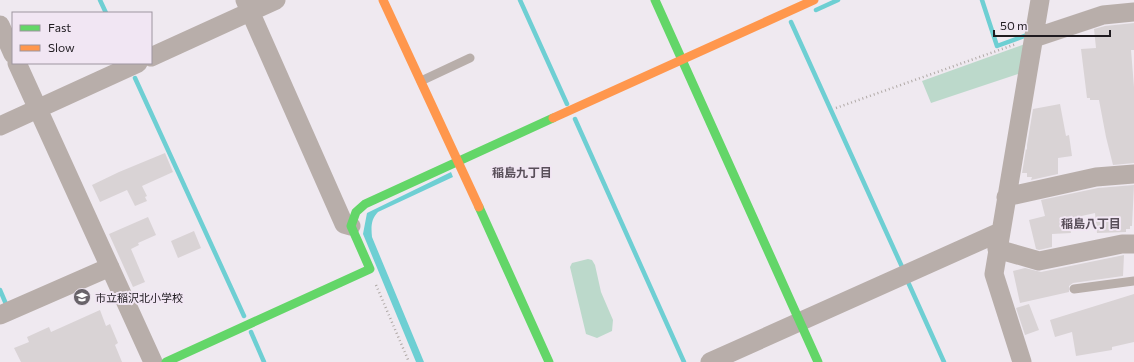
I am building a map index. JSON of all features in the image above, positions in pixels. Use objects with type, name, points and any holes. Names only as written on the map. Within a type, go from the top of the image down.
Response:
[{"type":"street","points":[[152,56],[248,6],[276,0]]},
{"type":"street","points":[[383,0],[549,362]]},
{"type":"street","points":[[655,0],[818,362]]},
{"type":"street","points":[[166,362],[370,269],[351,226],[356,212],[365,204],[814,0]]},
{"type":"street","points":[[1022,362],[994,274],[1040,0]]},
{"type":"street","points":[[248,6],[344,224],[351,226]]},
{"type":"street","points":[[1034,38],[1103,15],[1134,12]]},
{"type":"street","points":[[0,25],[12,52]]},
{"type":"street","points":[[17,64],[153,362]]},
{"type":"street","points":[[0,126],[136,64]]},
{"type":"street","points":[[1006,197],[1096,178],[1134,174]]},
{"type":"street","points":[[710,362],[800,322],[999,240]]},
{"type":"street","points":[[999,240],[1038,261],[1122,244],[1134,244]]},
{"type":"street","points":[[0,315],[110,267]]},
{"type":"lane","points":[[421,81],[470,58]]},
{"type":"lane","points":[[1074,289],[1134,281]]},
{"type":"path","points":[[836,108],[1034,38]]},
{"type":"path","points":[[370,269],[409,362]]},
{"type":"green space","points":[[1025,44],[1021,73],[931,103],[922,81]]},
{"type":"green space","points":[[588,259],[592,260],[595,265],[601,292],[613,320],[612,331],[597,338],[586,334],[570,267],[572,263]]},
{"type":"water","points":[[451,172],[453,177],[378,212],[372,223],[372,237],[424,362],[416,362],[363,234],[367,213]]},
{"type":"building","points":[[1134,23],[1134,50],[1131,50],[1134,87],[1134,163],[1113,165],[1099,100],[1090,100],[1090,98],[1087,98],[1081,49],[1096,48],[1094,29],[1105,26]]},
{"type":"building","points":[[1060,104],[1066,136],[1069,135],[1072,156],[1058,158],[1058,174],[1031,180],[1032,177],[1027,177],[1027,173],[1022,173],[1033,109]]},
{"type":"building","points":[[165,153],[173,172],[142,186],[147,196],[145,197],[147,201],[135,206],[127,190],[100,202],[92,185]]},
{"type":"building","points":[[1134,185],[1132,226],[1130,226],[1130,229],[1126,229],[1126,232],[1097,233],[1095,213],[1068,219],[1071,233],[1052,234],[1052,247],[1039,250],[1036,249],[1029,220],[1045,216],[1041,200],[1098,188]]},
{"type":"building","points":[[148,217],[156,235],[138,243],[139,245],[131,249],[145,282],[133,287],[109,234]]},
{"type":"building","points":[[194,231],[201,248],[178,258],[171,241]]},
{"type":"building","points":[[1124,255],[1123,276],[1073,283],[1069,286],[1069,292],[1020,303],[1013,271],[1025,268],[1041,272]]},
{"type":"building","points":[[1134,294],[1134,342],[1112,347],[1112,350],[1076,356],[1072,332],[1055,337],[1050,320]]},
{"type":"building","points":[[1029,304],[1039,330],[1025,335],[1016,308]]},
{"type":"building","points":[[100,310],[106,326],[110,324],[118,343],[115,345],[122,362],[21,362],[14,348],[29,342],[27,337],[49,327],[51,332]]},
{"type":"waterway","points":[[100,0],[106,12]]},
{"type":"waterway","points":[[520,0],[567,104]]},
{"type":"waterway","points":[[816,10],[838,0]]},
{"type":"waterway","points":[[982,0],[997,46],[1027,35]]},
{"type":"waterway","points":[[791,22],[903,269],[905,268]]},
{"type":"waterway","points":[[135,78],[244,316]]},
{"type":"waterway","points":[[575,119],[684,362]]},
{"type":"waterway","points":[[908,282],[944,362]]},
{"type":"waterway","points":[[0,290],[6,304]]},
{"type":"waterway","points":[[251,332],[264,362]]},
{"type":"traffic: fast","points":[[655,0],[818,362]]},
{"type":"traffic: fast","points":[[166,362],[370,269],[351,226],[356,212],[365,204],[553,118]]},
{"type":"traffic: fast","points":[[479,207],[549,362]]},
{"type":"traffic: slow","points":[[383,0],[479,207]]},
{"type":"traffic: slow","points":[[553,118],[814,0]]},
{"type":"place","name":"市立稲沢北小学校","points":[[82,297]]},
{"type":"district","name":"稲島九丁目","points":[[522,172]]},
{"type":"district","name":"稲島八丁目","points":[[1091,223]]}]
